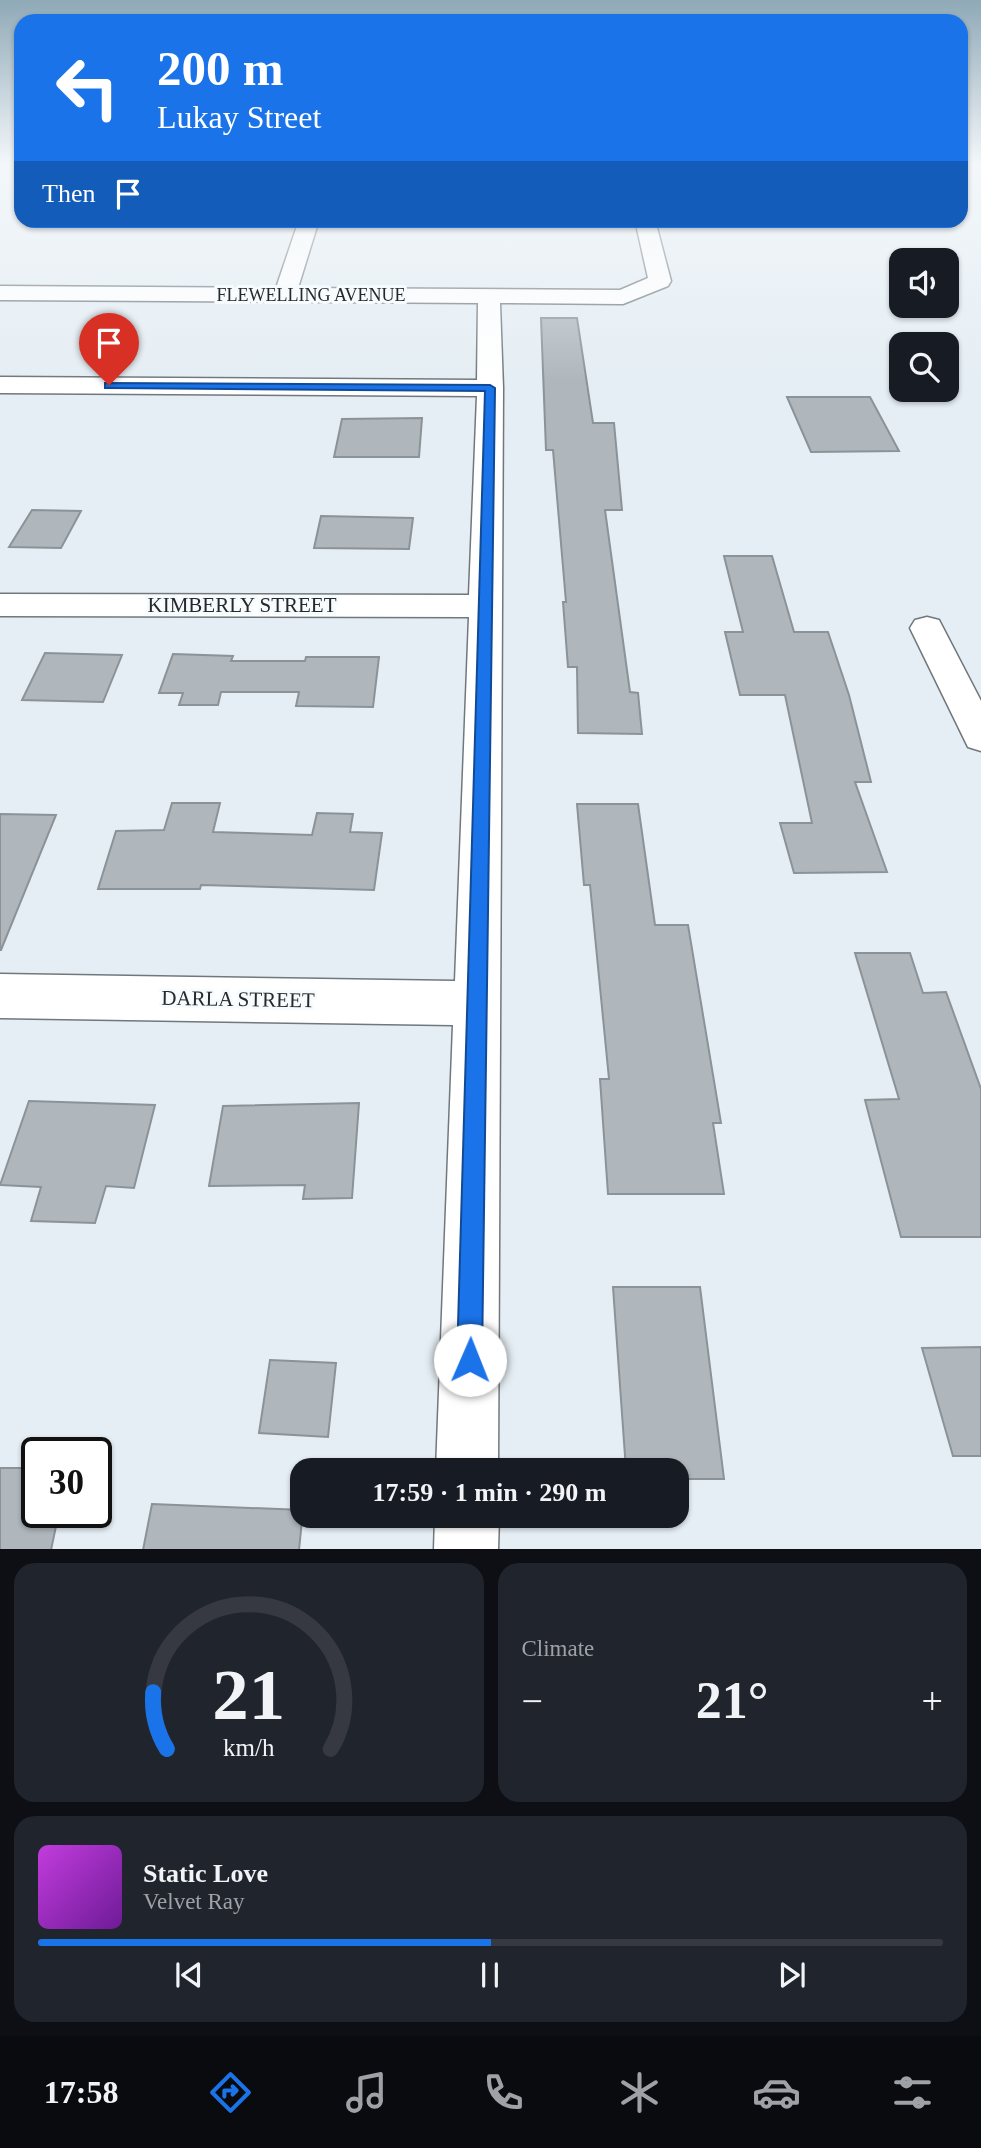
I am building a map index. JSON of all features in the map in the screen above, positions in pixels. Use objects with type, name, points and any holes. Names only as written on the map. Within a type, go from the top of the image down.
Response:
[{"type":"street","points":[[285,295],[304,236]]},
{"type":"street","name":"FLEWELLING AVENUE","points":[[0,293],[622,297],[660,281],[649,236]]},
{"type":"street","points":[[467,1458],[490,388],[489,296]]},
{"type":"street","points":[[0,385],[490,388]]},
{"type":"street","name":"KIMBERLY STREET","points":[[0,605],[484,606]]},
{"type":"street","points":[[927,628],[981,737]]},
{"type":"street","name":"DARLA STREET","points":[[0,996],[476,1003]]},
{"type":"street","points":[[466,1549],[467,1528]]},
{"type":"building","points":[[541,318],[577,318],[593,423],[614,423],[622,510],[605,510],[630,692],[638,693],[642,734],[578,733],[577,667],[568,667],[563,602],[566,602],[553,450],[546,450]]},
{"type":"building","points":[[787,397],[870,397],[899,451],[811,452]]},
{"type":"building","points":[[422,418],[419,457],[334,457],[342,419]]},
{"type":"building","points":[[32,510],[81,511],[61,548],[9,547]]},
{"type":"building","points":[[321,516],[413,518],[409,549],[314,548]]},
{"type":"building","points":[[724,556],[772,556],[794,632],[828,632],[849,695],[871,782],[855,782],[887,872],[794,873],[780,823],[812,823],[785,695],[740,695],[725,632],[743,632]]},
{"type":"building","points":[[45,653],[122,655],[103,702],[22,700]]},
{"type":"building","points":[[173,654],[233,656],[231,661],[379,657],[373,707],[296,706],[299,692],[221,692],[218,705],[179,705],[183,693],[159,693]]},
{"type":"building","points":[[172,803],[220,803],[213,832],[312,835],[317,813],[353,814],[350,832],[382,833],[374,890],[201,885],[200,889],[98,889],[116,831],[164,830]]},
{"type":"building","points":[[577,804],[638,804],[655,925],[688,925],[721,1123],[713,1123],[724,1194],[608,1194],[600,1079],[609,1079],[590,885],[584,885]]},
{"type":"building","points":[[0,814],[56,815],[1,950],[0,950]]},
{"type":"building","points":[[855,953],[910,953],[923,993],[946,992],[981,1089],[981,1237],[901,1237],[865,1100],[899,1099]]},
{"type":"building","points":[[29,1101],[155,1105],[134,1188],[106,1186],[95,1223],[31,1221],[41,1187],[0,1185]]},
{"type":"building","points":[[359,1103],[352,1198],[303,1199],[305,1185],[209,1186],[223,1106]]},
{"type":"building","points":[[613,1287],[700,1287],[724,1479],[689,1479],[689,1458],[625,1458]]},
{"type":"building","points":[[981,1347],[981,1456],[953,1456],[922,1348]]},
{"type":"building","points":[[270,1360],[336,1363],[328,1437],[259,1433]]},
{"type":"building","points":[[0,1468],[21,1468],[21,1528],[56,1528],[51,1549],[0,1549]]},
{"type":"building","points":[[152,1504],[290,1509],[290,1528],[301,1528],[299,1549],[143,1549]]},
{"type":"route","points":[[109,385],[490,388],[470,1360]]}]
